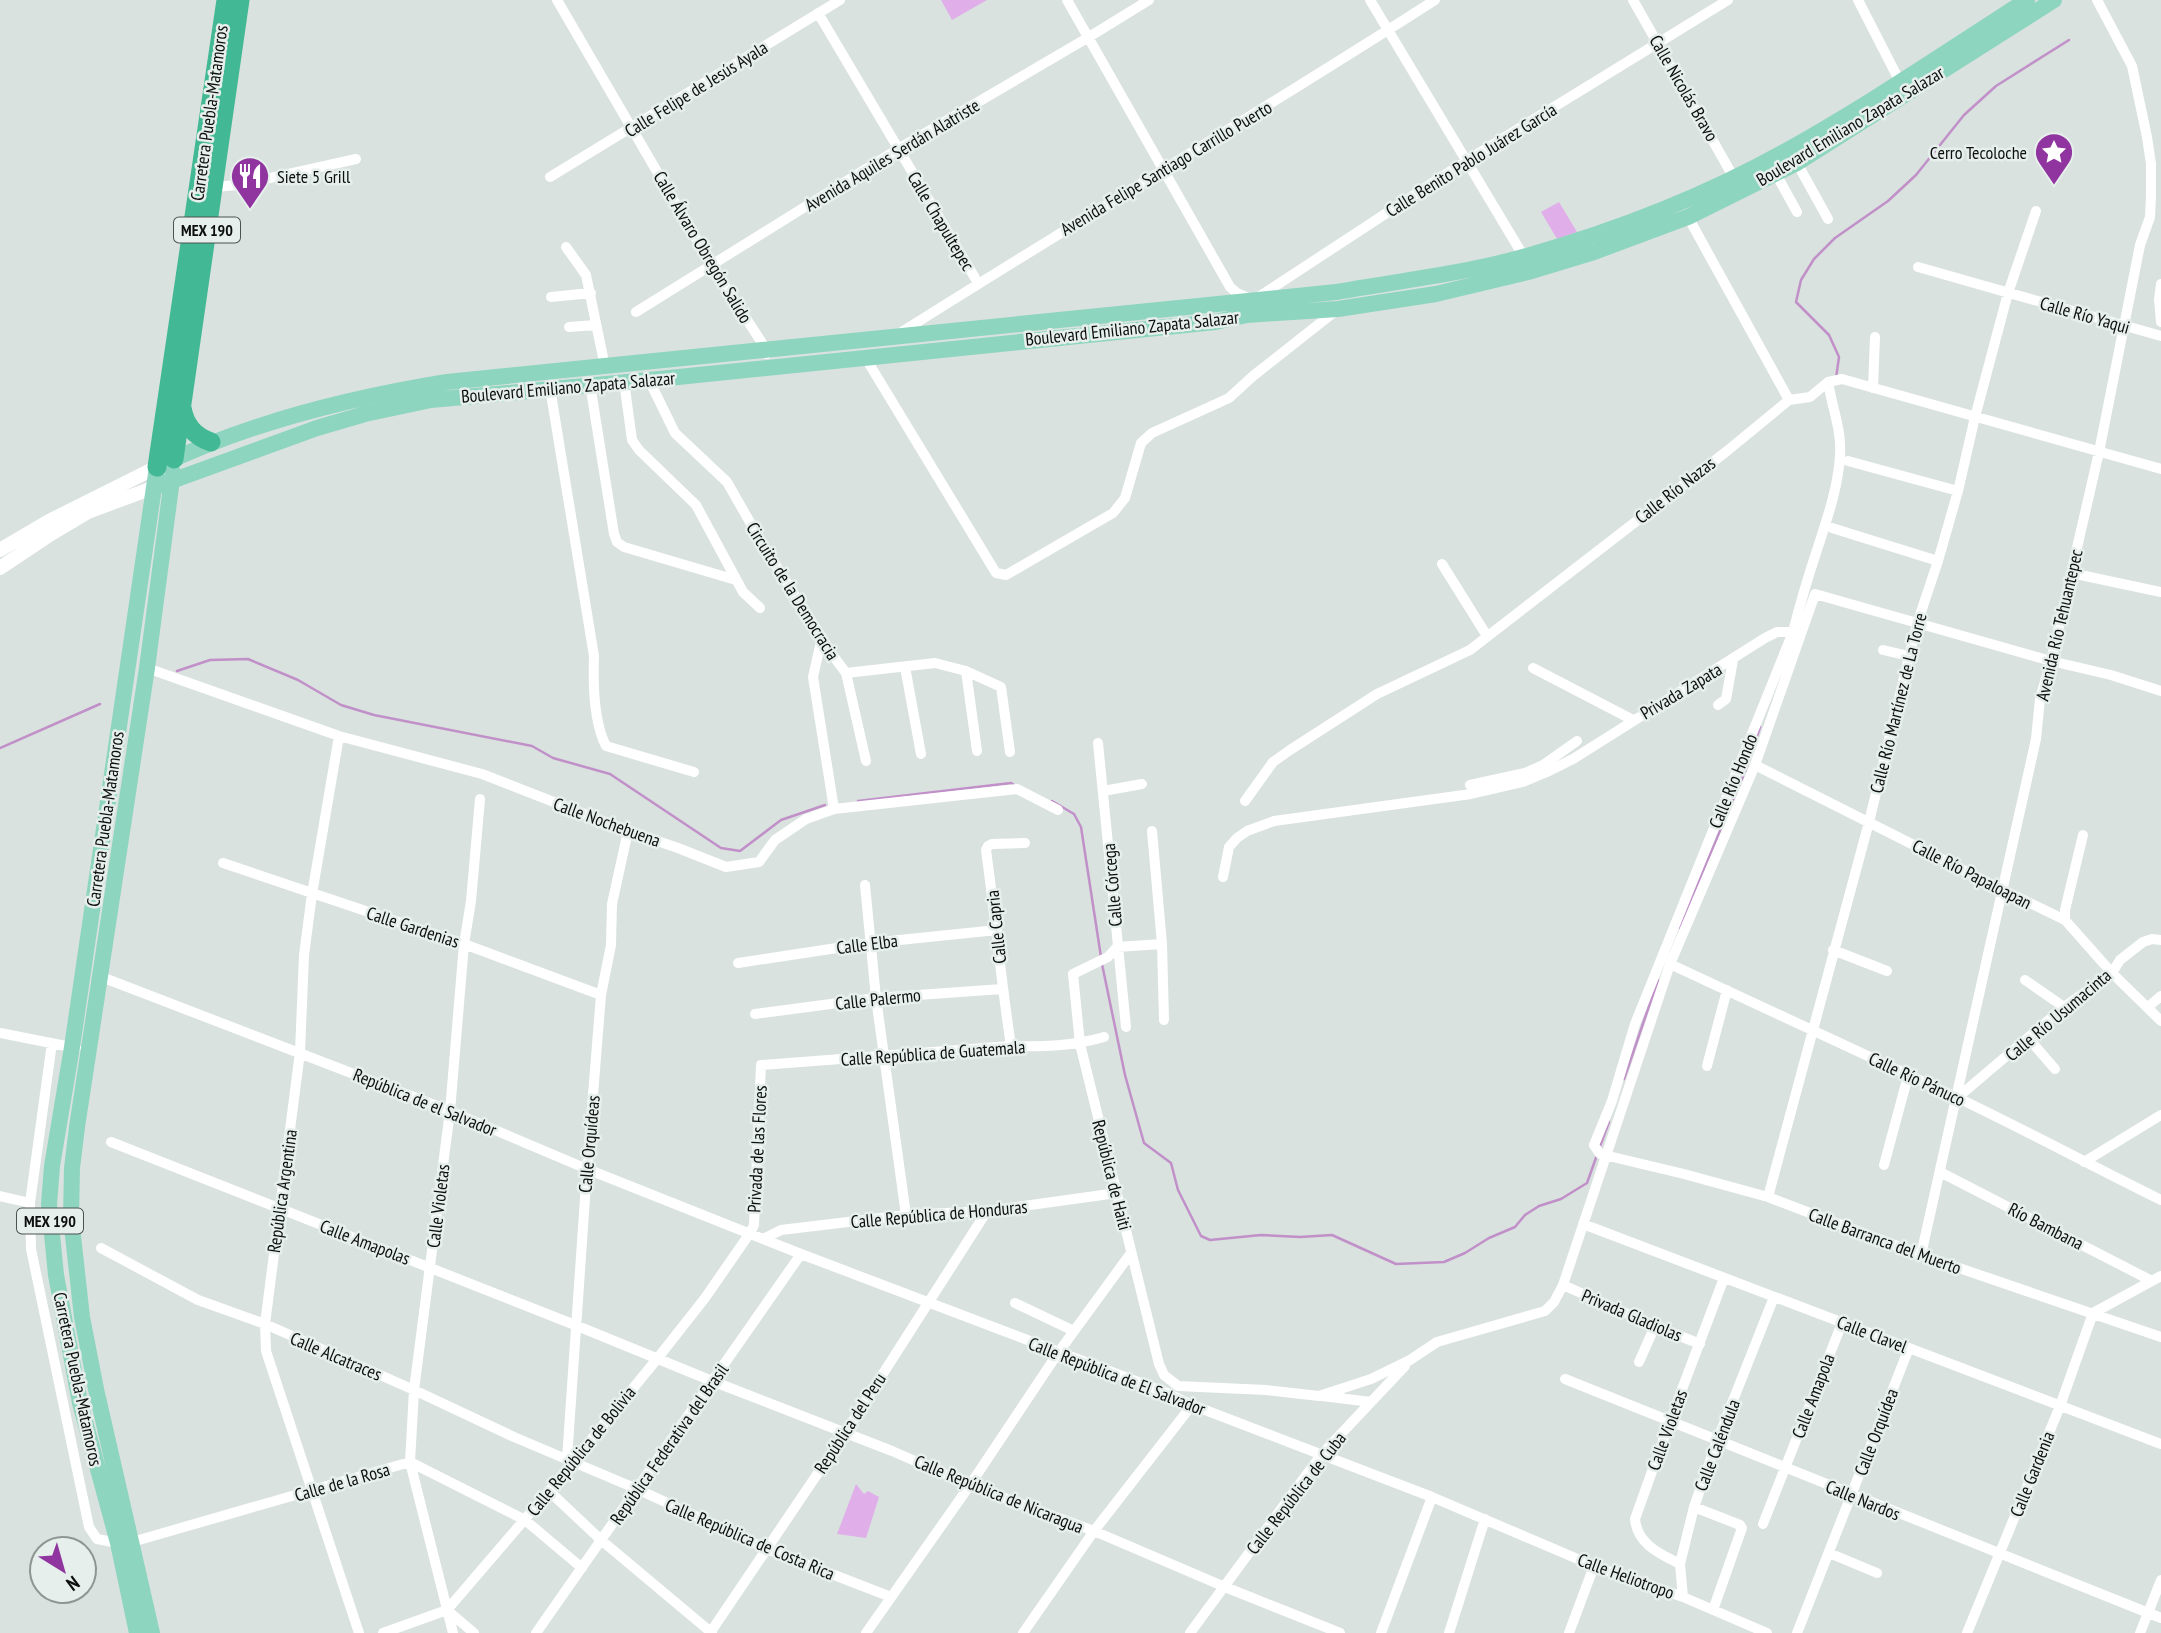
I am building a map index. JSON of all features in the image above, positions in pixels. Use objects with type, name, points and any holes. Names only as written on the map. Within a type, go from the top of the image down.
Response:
[{"type":"highway","name":"Carretera Puebla-Matamoros","points":[[165,474],[226,0]]},
{"type":"highway","name":"Carretera Puebla-Matamoros","points":[[165,474],[181,407],[240,0]]},
{"type":"highway","points":[[181,407],[191,430],[200,438],[215,441]]},
{"type":"main road","name":"Boulevard Emiliano Zapata Salazar","points":[[165,474],[215,441],[325,407],[415,387],[895,336],[1263,304],[1474,269],[1524,257],[1640,218],[1734,178],[1834,123],[2026,0]]},
{"type":"main road","name":"Boulevard Emiliano Zapata Salazar","points":[[165,474],[227,460],[317,428],[431,400],[1215,322],[1247,315],[1263,304],[1338,309],[1436,294],[1528,272],[1594,252],[1688,217],[1776,174],[2054,0]]},
{"type":"main road","points":[[215,441],[227,460]]},
{"type":"main road","name":"Carretera Puebla-Matamoros","points":[[137,1633],[125,1543],[82,1317],[71,1218],[72,1168],[147,668],[165,474]]},
{"type":"main road","name":"Carretera Puebla-Matamoros","points":[[152,1633],[79,1403],[51,1242],[49,1204],[52,1166],[165,474]]},
{"type":"street","name":"Calle Álvaro Obregón Salido","points":[[557,0],[712,265],[766,349],[768,367]]},
{"type":"street","name":"Calle Felipe de Jesús Ayala","points":[[550,177],[840,0]]},
{"type":"street","points":[[1067,0],[1230,287],[1237,293],[1263,304]]},
{"type":"street","name":"Avenida Aquiles Serdán Alatriste","points":[[636,312],[898,149],[1149,0]]},
{"type":"street","points":[[1370,0],[1524,257]]},
{"type":"street","name":"Avenida Felipe Santiago Carrillo Puerto","points":[[895,336],[1435,0]]},
{"type":"street","name":"Calle Nicolás Bravo","points":[[1633,0],[1734,178]]},
{"type":"street","name":"Calle Benito Pablo Juárez García","points":[[1263,304],[1466,161],[1728,0]]},
{"type":"street","points":[[1858,0],[1900,82]]},
{"type":"street","name":"Avenida Río Tehuantepec","points":[[1921,1255],[2036,739],[2040,699],[2099,452],[2140,245],[2150,217],[2151,164],[2132,66],[2097,0]]},
{"type":"street","name":"Calle Chapultepec","points":[[818,13],[978,284]]},
{"type":"street","points":[[213,187],[239,185],[356,159]]},
{"type":"street","points":[[1797,163],[1828,219]]},
{"type":"street","points":[[1776,174],[1797,212]]},
{"type":"street","name":"Calle Río Martínez de La Torre","points":[[1768,1197],[1869,822],[1917,624],[1958,491],[2008,293],[2036,211]]},
{"type":"street","points":[[1688,217],[1789,400],[1810,397],[1831,400]]},
{"type":"street","points":[[566,247],[586,275],[605,367]]},
{"type":"street","name":"Calle Río Yaqui","points":[[1918,267],[2161,336]]},
{"type":"street","points":[[2161,284],[2158,299],[2161,322]]},
{"type":"street","points":[[551,297],[591,293]]},
{"type":"street","points":[[866,357],[996,573],[1006,575],[1113,513],[1125,498],[1141,443],[1152,433],[1229,398],[1338,309]]},
{"type":"street","points":[[569,327],[596,325]]},
{"type":"street","points":[[1873,388],[1875,337]]},
{"type":"street","name":"Circuito de la Democracia","points":[[649,380],[675,433],[727,482],[763,545],[846,673],[935,663],[966,671],[1002,687],[1010,752]]},
{"type":"street","points":[[624,381],[632,440],[696,505],[743,592],[760,608]]},
{"type":"street","points":[[1810,397],[1833,381],[1873,388],[2160,469]]},
{"type":"street","name":"Calle Río Hondo","points":[[1600,1153],[1594,1145],[1612,1101],[1635,1024],[1793,632],[1834,497],[1841,454],[1836,415],[1831,400],[1833,381]]},
{"type":"street","points":[[590,384],[617,542],[624,547],[736,580]]},
{"type":"street","points":[[550,388],[594,656],[593,680],[601,736],[606,746],[694,772]]},
{"type":"street","name":"Calle Río Nazas","points":[[1245,801],[1273,762],[1377,694],[1470,650],[1789,400]]},
{"type":"street","points":[[1849,461],[1958,491]]},
{"type":"street","points":[[0,550],[48,521],[165,474]]},
{"type":"street","points":[[0,568],[110,497]]},
{"type":"street","points":[[1832,528],[1938,561]]},
{"type":"street","points":[[1442,564],[1487,636]]},
{"type":"street","points":[[2071,573],[2161,592]]},
{"type":"street","name":"Calle Río Hondo","points":[[1600,1153],[1670,964],[1755,765],[1815,594],[1917,624]]},
{"type":"street","points":[[1917,624],[2111,675],[2161,691]]},
{"type":"street","name":"Privada Zapata","points":[[1223,877],[1229,847],[1237,838],[1258,826],[1305,816],[1472,794],[1522,782],[1573,759],[1777,632],[1793,632]]},
{"type":"street","points":[[822,637],[813,677],[834,809]]},
{"type":"street","points":[[1883,650],[1909,656]]},
{"type":"street","points":[[1718,705],[1726,699],[1733,660]]},
{"type":"street","points":[[905,667],[921,754]]},
{"type":"street","name":"Calle Nochebuena","points":[[147,668],[339,736],[482,774],[726,867],[759,862],[775,840],[806,819],[834,809],[1017,789],[1058,810]]},
{"type":"street","points":[[1533,668],[1633,720]]},
{"type":"street","points":[[966,671],[977,751]]},
{"type":"street","points":[[846,673],[866,761]]},
{"type":"street","name":"República Argentina","points":[[339,736],[304,956],[300,1052],[265,1324],[266,1351],[359,1633]]},
{"type":"street","points":[[1470,785],[1525,773],[1543,765],[1577,741]]},
{"type":"street","name":"Calle Córcega","points":[[1098,743],[1126,1027]]},
{"type":"street","points":[[1562,752],[1573,759]]},
{"type":"street","name":"Calle Río Papaloapan","points":[[1755,765],[2065,920],[2112,972],[2161,1020]]},
{"type":"street","points":[[1103,790],[1142,784]]},
{"type":"street","name":"Calle Violetas","points":[[453,1633],[410,1462],[414,1390],[450,1111],[480,799]]},
{"type":"street","name":"Calle Orquídeas","points":[[569,1461],[575,1325],[601,995],[611,945],[612,904],[628,831]]},
{"type":"street","points":[[1152,831],[1162,944],[1164,1020]]},
{"type":"street","points":[[2065,920],[2064,910],[2083,835]]},
{"type":"street","name":"Calle Capria","points":[[1011,1046],[986,850],[992,844],[1025,844]]},
{"type":"street","name":"Calle Gardenias","points":[[223,863],[464,944],[601,995]]},
{"type":"street","points":[[864,885],[876,998],[906,1216]]},
{"type":"street","name":"Calle Elba","points":[[738,963],[870,943],[998,930]]},
{"type":"street","name":"Calle Río Usumacinta","points":[[1957,1098],[2064,1007],[2112,972],[2120,960],[2143,942],[2161,940]]},
{"type":"street","points":[[1117,947],[1162,944]]},
{"type":"street","name":"República de Haiti","points":[[1117,947],[1108,957],[1073,974],[1080,1044],[1159,1364],[1164,1375]]},
{"type":"street","points":[[1833,950],[1888,971]]},
{"type":"street","name":"Calle Río Pánuco","points":[[1670,964],[1957,1098],[2161,1200]]},
{"type":"street","name":"República de el Salvador","points":[[99,976],[450,1111],[587,1169],[750,1233]]},
{"type":"street","points":[[2025,980],[2064,1007]]},
{"type":"street","name":"Calle Palermo","points":[[755,1014],[876,998],[1002,989]]},
{"type":"street","points":[[1707,1066],[1727,990]]},
{"type":"street","points":[[2148,1007],[2161,996]]},
{"type":"street","points":[[0,1033],[89,1051]]},
{"type":"street","name":"Calle República de Guatemala","points":[[761,1065],[1011,1046],[1080,1044],[1104,1037]]},
{"type":"street","points":[[2029,1039],[2055,1069]]},
{"type":"street","points":[[52,1043],[30,1203],[31,1250],[89,1527],[97,1539],[125,1543]]},
{"type":"street","name":"Privada de las Flores","points":[[750,1233],[754,1225],[761,1065]]},
{"type":"street","points":[[1884,1165],[1908,1076]]},
{"type":"street","points":[[2084,1162],[2161,1115]]},
{"type":"street","name":"Calle Amapolas","points":[[111,1142],[657,1359]]},
{"type":"street","points":[[1319,1396],[1371,1379],[1410,1360],[1437,1342],[1545,1311],[1554,1302],[1563,1285],[1583,1224],[1600,1153]]},
{"type":"street","name":"Calle Barranca del Muerto","points":[[1600,1153],[1768,1197],[1921,1255],[2161,1337]]},
{"type":"street","name":"Río Bambana","points":[[1940,1172],[2156,1278]]},
{"type":"street","name":"Calle República de Honduras","points":[[763,1238],[781,1230],[906,1216],[987,1211],[1117,1193]]},
{"type":"street","points":[[0,1196],[30,1203]]},
{"type":"street","name":"República del Peru","points":[[711,1633],[845,1433],[987,1211]]},
{"type":"street","name":"Calle Clavel","points":[[1583,1224],[2161,1444]]},
{"type":"street","name":"Calle República de El Salvador","points":[[750,1233],[1058,1353],[1156,1389],[1175,1391],[1192,1405],[1485,1519]]},
{"type":"street","name":"Calle República de Bolivia","points":[[383,1633],[447,1610],[657,1359],[705,1298],[750,1233]]},
{"type":"street","name":"Calle Alcatraces","points":[[101,1248],[198,1300],[265,1324],[569,1461]]},
{"type":"street","points":[[866,1633],[1058,1353],[1131,1253]]},
{"type":"street","name":"República Federativa del Brasil","points":[[536,1633],[801,1254]]},
{"type":"street","name":"Calle Violetas","points":[[1680,1564],[1658,1553],[1645,1542],[1638,1534],[1635,1519],[1724,1278]]},
{"type":"street","points":[[2093,1314],[2156,1278]]},
{"type":"street","name":"Privada Gladiolas","points":[[1563,1285],[1700,1344]]},
{"type":"street","name":"Calle Caléndula","points":[[1683,1597],[1680,1564],[1694,1507],[1774,1297]]},
{"type":"street","points":[[1015,1303],[1074,1331]]},
{"type":"street","name":"Calle Gardenia","points":[[1967,1633],[2060,1406],[2093,1314]]},
{"type":"street","name":"Calle Amapola","points":[[1763,1524],[1842,1323]]},
{"type":"street","points":[[1639,1362],[1655,1326]]},
{"type":"street","name":"Calle Orquídea","points":[[1797,1633],[1909,1348]]},
{"type":"street","name":"Calle República de Nicaragua","points":[[657,1359],[892,1451],[970,1485],[1094,1531],[1340,1633]]},
{"type":"street","name":"Calle República de Cuba","points":[[1190,1633],[1321,1455],[1410,1360]]},
{"type":"street","points":[[1156,1389],[1163,1385],[1164,1375]]},
{"type":"street","points":[[1164,1375],[1175,1391],[1266,1390],[1371,1402]]},
{"type":"street","name":"Calle Nardos","points":[[1565,1379],[2161,1618]]},
{"type":"street","points":[[1023,1633],[1094,1531],[1192,1405]]},
{"type":"street","name":"Calle República de Costa Rica","points":[[569,1461],[767,1549],[891,1597]]},
{"type":"street","name":"Calle de la Rosa","points":[[125,1543],[410,1462],[525,1520],[582,1568]]},
{"type":"street","points":[[549,1491],[601,1540],[711,1633]]},
{"type":"street","points":[[1381,1633],[1432,1497]]},
{"type":"street","points":[[1694,1507],[1742,1528],[1713,1610]]},
{"type":"street","points":[[1449,1633],[1485,1519]]},
{"type":"street","name":"Calle Heliotropo","points":[[1485,1519],[1594,1566],[1683,1597],[1767,1633]]},
{"type":"street","points":[[1829,1553],[1877,1573]]},
{"type":"street","points":[[1569,1633],[1594,1566]]},
{"type":"street","points":[[2140,1633],[2161,1580]]},
{"type":"street","points":[[447,1610],[474,1633]]},
{"type":"shaded area","points":[[941,0],[987,0],[952,20]]},
{"type":"shaded area","points":[[1559,202],[1577,232],[1557,239],[1541,212]]},
{"type":"shaded area","points":[[856,1484],[864,1494],[868,1491],[879,1497],[866,1538],[837,1534]]},
{"type":"waterway","points":[[1836,378],[1839,357],[1829,335],[1796,302],[1801,280],[1814,259],[1835,238],[1888,201],[1916,175],[1964,115],[1996,86],[2069,40]]},
{"type":"waterway","points":[[177,671],[210,660],[248,659],[298,680],[341,705],[374,715],[532,746],[553,758],[610,774],[721,848],[740,851],[781,820],[825,805]]},
{"type":"waterway","points":[[0,748],[100,704]]},
{"type":"waterway","points":[[1679,928],[1746,770],[1760,727]]},
{"type":"waterway","points":[[858,801],[1011,783],[1014,785]]},
{"type":"waterway","points":[[1052,801],[1074,814],[1081,827],[1101,957]]},
{"type":"waterway","points":[[1102,964],[1125,1075],[1144,1143],[1171,1163],[1178,1190],[1201,1236],[1210,1240],[1261,1235],[1332,1235],[1396,1264],[1444,1262],[1515,1227],[1525,1215],[1539,1206],[1561,1199],[1587,1183],[1597,1155]]},
{"type":"waterway","points":[[1624,1079],[1658,980]]},
{"type":"waterway","points":[[1599,1149],[1609,1122]]},
{"type":"place","name":"Cerro Tecoloche","points":[[2054,186]]},
{"type":"place","name":"Siete 5 Grill","points":[[250,210]]}]
